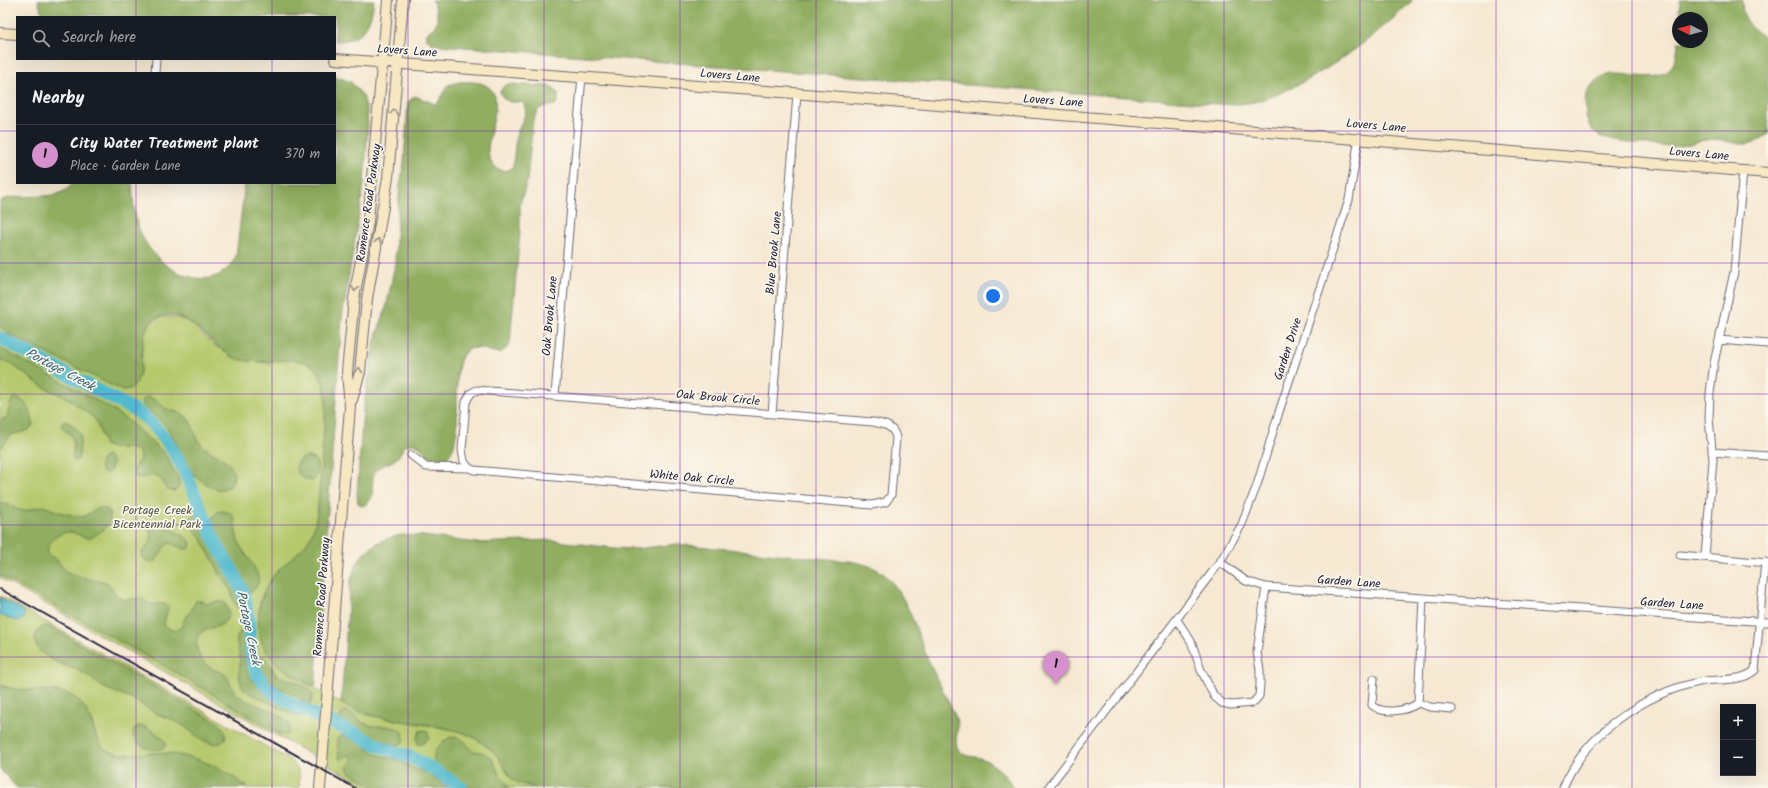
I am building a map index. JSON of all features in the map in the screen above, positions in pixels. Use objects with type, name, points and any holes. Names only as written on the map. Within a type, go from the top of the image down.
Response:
[{"type":"street","name":"Romence Road Parkway","points":[[320,788],[350,407],[347,372],[354,298],[368,222],[388,0]]},
{"type":"street","name":"Romence Road Parkway","points":[[350,407],[360,372],[367,299],[385,202],[403,0]]},
{"type":"street","points":[[0,32],[16,34]]},
{"type":"street","name":"Lovers Lane","points":[[336,59],[582,76],[1360,138],[1768,173]]},
{"type":"street","points":[[155,72],[156,60]]},
{"type":"street","name":"Oak Brook Lane","points":[[555,395],[582,76]]},
{"type":"street","name":"Blue Brook Lane","points":[[772,414],[797,94]]},
{"type":"street","name":"Garden Drive","points":[[1220,562],[1242,524],[1257,485],[1279,412],[1349,200],[1360,138]]},
{"type":"street","points":[[1705,557],[1713,460],[1709,418],[1710,393],[1714,363],[1734,272],[1743,171]]},
{"type":"street","points":[[1719,340],[1768,344]]},
{"type":"street","points":[[469,468],[464,461],[462,450],[466,402],[471,393],[481,390],[555,395]]},
{"type":"street","name":"Oak Brook Circle","points":[[555,395],[880,423]]},
{"type":"street","name":"White Oak Circle","points":[[411,455],[426,467],[469,468],[474,470],[877,505],[888,500],[892,491],[896,438],[895,433],[890,427],[880,423]]},
{"type":"street","points":[[1712,452],[1768,456]]},
{"type":"street","points":[[1563,788],[1571,771],[1586,750],[1610,726],[1638,705],[1661,693],[1677,688],[1699,682],[1741,677],[1751,674],[1755,670],[1767,562],[1680,555]]},
{"type":"street","points":[[1048,788],[1220,562]]},
{"type":"street","name":"Garden Lane","points":[[1220,562],[1246,581],[1266,587],[1768,622]]},
{"type":"street","points":[[1177,620],[1191,641],[1201,670],[1214,696],[1222,703],[1231,705],[1253,704],[1259,696],[1260,670],[1257,652],[1266,587]]},
{"type":"street","points":[[1418,703],[1423,598]]},
{"type":"street","points":[[1374,679],[1372,705],[1376,709],[1401,711],[1407,710],[1418,703]]},
{"type":"street","points":[[1418,703],[1430,707],[1452,709]]},
{"type":"green space","points":[[38,0],[374,0],[373,9],[364,30],[352,39],[344,41],[336,41],[336,16],[46,16],[41,11]]},
{"type":"green space","points":[[432,0],[1413,0],[1387,24],[1359,46],[1315,75],[1265,99],[1232,105],[438,45],[432,44],[426,38],[429,31],[433,28],[437,21],[436,10]]},
{"type":"green space","points":[[1680,0],[1742,0],[1745,19],[1748,24],[1756,32],[1768,39],[1768,134],[1759,140],[1743,144],[1714,139],[1672,147],[1625,143],[1607,139],[1593,131],[1589,124],[1585,110],[1586,94],[1591,86],[1603,76],[1615,74],[1656,76],[1667,72],[1674,62],[1677,48],[1708,48],[1708,12],[1679,12]]},
{"type":"green space","points":[[336,76],[351,82],[363,96],[367,110],[368,125],[364,184],[342,318],[315,687],[286,671],[272,659],[265,649],[261,639],[258,616],[260,605],[269,583],[275,574],[302,549],[310,537],[315,525],[326,404],[323,382],[316,369],[305,362],[293,360],[263,362],[248,361],[233,357],[224,352],[198,328],[188,321],[168,315],[156,318],[148,325],[144,335],[140,372],[137,382],[131,388],[121,390],[8,334],[0,326],[0,201],[8,198],[50,195],[67,189],[71,184],[132,184],[134,210],[141,234],[151,250],[170,268],[194,278],[206,278],[218,275],[228,268],[236,256],[245,184],[336,184]]},
{"type":"green space","points":[[459,82],[481,83],[487,86],[494,94],[496,105],[489,144],[489,155],[493,165],[504,171],[511,169],[513,166],[516,136],[526,112],[524,104],[521,102],[510,102],[504,99],[500,92],[502,88],[509,84],[547,86],[553,87],[558,93],[558,101],[555,105],[542,107],[538,110],[533,120],[527,181],[520,204],[520,231],[510,342],[508,347],[500,353],[473,348],[462,356],[457,382],[456,433],[453,447],[447,458],[437,462],[417,445],[406,445],[396,459],[381,466],[374,473],[371,500],[362,506],[358,503],[357,495],[363,410],[375,339],[386,308],[395,264],[400,185],[404,163],[408,102],[415,96],[435,104],[439,101],[448,85]]},
{"type":"green space","name":"Portage Creek Bicentennial Park","points":[[161,317],[172,317],[188,322],[217,347],[236,355],[263,362],[290,359],[305,362],[315,368],[323,381],[326,398],[326,410],[319,504],[314,527],[307,543],[279,571],[269,583],[261,598],[259,620],[271,657],[276,663],[311,686],[368,715],[455,730],[470,735],[493,751],[522,784],[536,788],[369,788],[0,578],[0,326],[140,370],[145,331],[154,320]]},
{"type":"green space","points":[[0,348],[110,408],[127,420],[164,453],[179,479],[179,486],[175,491],[167,490],[160,478],[157,476],[134,476],[133,469],[140,459],[139,452],[130,448],[114,448],[105,445],[95,419],[69,399],[43,387],[14,366],[0,359]]},
{"type":"green space","points":[[146,397],[152,398],[167,409],[185,416],[189,420],[201,444],[226,461],[232,469],[234,475],[232,484],[229,487],[220,490],[211,487],[190,471],[166,426],[143,406],[143,400]]},
{"type":"green space","points":[[13,398],[22,400],[28,407],[32,416],[33,425],[29,430],[11,435],[0,449],[0,421],[7,417]]},
{"type":"green space","points":[[63,421],[74,426],[81,435],[79,456],[77,461],[73,460],[73,440],[70,434],[61,425]]},
{"type":"green space","points":[[107,456],[111,459],[112,465],[107,474],[102,472],[100,465],[102,459]]},
{"type":"green space","points":[[307,457],[314,459],[318,467],[317,476],[313,481],[304,479],[296,469],[298,462]]},
{"type":"green space","points":[[0,502],[23,511],[43,506],[59,512],[82,517],[99,508],[108,510],[110,519],[106,527],[98,534],[89,538],[70,532],[62,533],[51,542],[48,555],[56,559],[67,572],[88,579],[107,582],[117,596],[124,600],[140,598],[150,604],[165,604],[168,608],[164,623],[165,626],[172,630],[181,628],[185,618],[191,611],[196,601],[202,601],[207,604],[219,601],[225,603],[229,612],[227,619],[219,626],[203,631],[199,634],[197,640],[198,653],[202,661],[208,667],[226,675],[236,694],[245,700],[272,711],[285,719],[290,724],[289,733],[287,735],[280,734],[180,675],[0,575]]},
{"type":"green space","points":[[222,511],[231,513],[233,516],[239,543],[257,574],[258,580],[256,586],[251,592],[245,588],[219,543],[212,524],[213,517],[217,512]]},
{"type":"green space","points":[[195,514],[201,519],[215,551],[236,587],[243,608],[241,610],[235,604],[230,589],[220,575],[202,539],[191,527],[191,516]]},
{"type":"green space","points":[[150,521],[156,522],[182,535],[191,542],[190,548],[184,549],[170,543],[163,548],[157,559],[154,561],[150,562],[144,560],[142,557],[142,552],[151,539],[151,534],[147,526]]},
{"type":"green space","points":[[401,535],[424,536],[477,543],[550,540],[613,548],[635,549],[677,544],[848,561],[872,567],[885,575],[893,584],[912,617],[925,653],[955,716],[958,725],[956,740],[958,749],[965,755],[980,758],[995,766],[1004,774],[1013,788],[536,788],[519,783],[511,778],[491,750],[474,737],[437,726],[388,719],[372,715],[341,703],[350,583],[353,573],[357,564],[367,550],[382,541]]},
{"type":"green space","points":[[0,596],[290,760],[299,772],[299,788],[248,788],[218,768],[183,756],[158,753],[118,755],[112,753],[100,744],[91,718],[31,691],[16,690],[0,685]]},
{"type":"green space","points":[[45,626],[50,627],[218,723],[225,731],[225,738],[220,743],[216,744],[206,742],[179,723],[157,714],[131,698],[102,687],[85,674],[44,655],[37,648],[35,637],[38,630]]},
{"type":"green space","points":[[243,629],[245,632],[244,658],[246,668],[251,677],[264,691],[300,712],[302,715],[300,717],[254,695],[242,687],[239,672],[240,656],[237,636]]},
{"type":"green space","points":[[261,656],[267,659],[276,675],[307,687],[313,696],[310,705],[306,705],[297,696],[276,687],[259,668],[257,659]]},
{"type":"green space","points":[[0,685],[18,689],[57,691],[74,697],[86,710],[99,742],[109,751],[121,754],[170,754],[194,759],[217,768],[238,780],[248,788],[17,788],[0,769]]},
{"type":"green space","points":[[345,711],[351,713],[366,724],[375,726],[389,726],[398,729],[403,732],[404,741],[399,745],[394,744],[377,739],[350,726],[340,718],[342,713]]},
{"type":"green space","points":[[137,726],[145,727],[157,734],[166,743],[164,748],[159,750],[146,748],[136,741],[134,731]]},
{"type":"green space","points":[[420,731],[428,731],[429,738],[422,744],[418,744],[417,738]]},
{"type":"green space","points":[[341,735],[355,740],[378,755],[398,760],[415,769],[430,774],[447,788],[376,788],[348,771],[347,767],[352,760],[351,756],[347,755],[341,760],[339,758],[337,739]]},
{"type":"green space","points":[[451,737],[461,738],[473,751],[482,752],[492,758],[499,774],[510,788],[472,788],[438,767],[435,763],[434,754],[443,742]]},
{"type":"water","points":[[0,598],[23,611],[25,615],[24,619],[17,621],[0,615]]},
{"type":"waterway","name":"Portage Creek","points":[[0,338],[138,412],[154,426],[166,441],[177,457],[216,543],[243,592],[249,621],[251,654],[254,665],[258,675],[271,691],[291,704],[377,745],[417,760],[462,788]]},
{"type":"railway","points":[[0,589],[355,788]]},
{"type":"place","name":"City Water Treatment plant","points":[[1056,684]]}]
